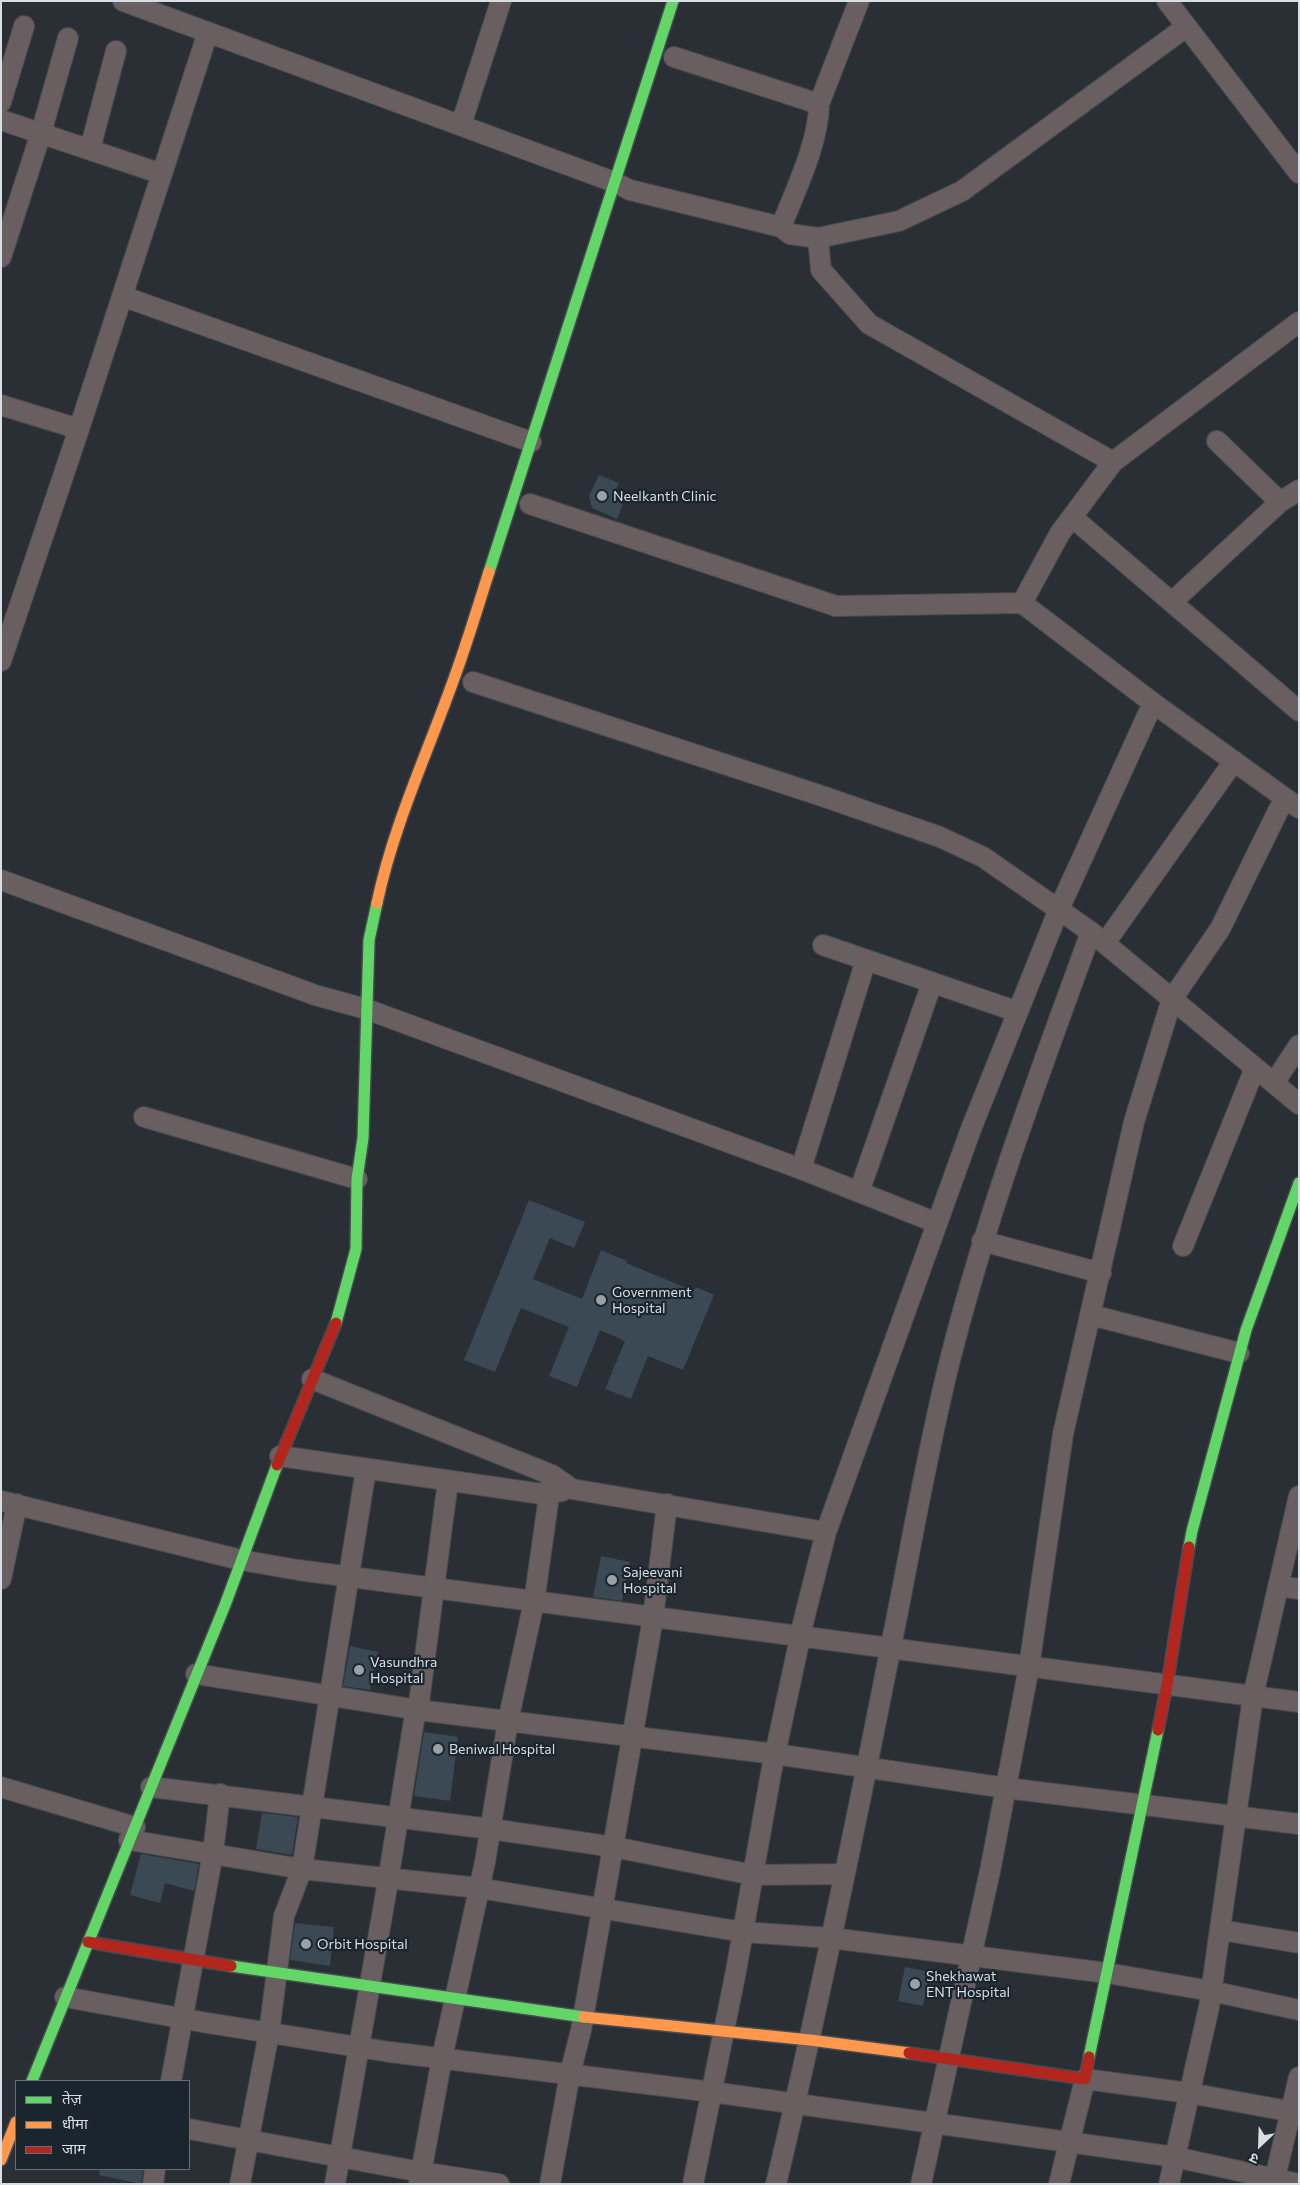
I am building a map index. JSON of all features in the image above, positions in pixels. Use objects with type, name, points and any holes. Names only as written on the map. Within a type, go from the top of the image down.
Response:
[{"type":"street","points":[[123,1],[461,125],[626,188],[781,227],[790,234],[818,238],[900,221],[962,191],[1186,26]]},
{"type":"street","points":[[461,125],[501,1]]},
{"type":"street","points":[[32,2080],[196,1674],[280,1456],[335,1327],[356,1249],[357,1178],[363,1138],[369,940],[384,871],[456,674],[531,442],[626,188],[673,1]]},
{"type":"street","points":[[781,227],[805,167],[819,117],[820,104],[859,1]]},
{"type":"street","points":[[1167,1],[1299,173]]},
{"type":"street","points":[[1,102],[24,26]]},
{"type":"street","points":[[1,661],[79,429],[208,32]]},
{"type":"street","points":[[1,257],[41,133],[68,38]]},
{"type":"street","points":[[90,149],[116,51]]},
{"type":"street","points":[[674,57],[820,104]]},
{"type":"street","points":[[1,120],[162,174]]},
{"type":"street","points":[[818,238],[821,270],[868,324],[1113,462]]},
{"type":"street","points":[[122,296],[531,442]]},
{"type":"street","points":[[1022,603],[1060,533],[1113,462],[1299,322]]},
{"type":"street","points":[[1,404],[79,429]]},
{"type":"street","points":[[1217,441],[1280,502]]},
{"type":"street","points":[[1172,602],[1280,502],[1299,490]]},
{"type":"street","points":[[530,504],[836,606],[1022,603],[1153,703],[1296,806]]},
{"type":"street","points":[[1072,517],[1299,711]]},
{"type":"street","points":[[472,682],[940,836],[983,856],[1098,937],[1299,1104]]},
{"type":"street","points":[[694,2184],[743,1932],[775,1754],[800,1636],[826,1532],[971,1129],[1059,909],[1153,703]]},
{"type":"street","points":[[776,2184],[832,1938],[915,1521],[949,1365],[982,1242],[1041,1070],[1098,937],[1234,761]]},
{"type":"street","points":[[921,2184],[972,1956],[1029,1667],[1063,1434],[1134,1122],[1172,999],[1220,929],[1279,809],[1296,806]]},
{"type":"street","points":[[1,880],[314,995],[366,1009],[801,1169],[937,1224]]},
{"type":"street","points":[[823,945],[1018,1012]]},
{"type":"street","points":[[801,1169],[866,960]]},
{"type":"street","points":[[366,1009],[380,966]]},
{"type":"street","points":[[859,1192],[932,983]]},
{"type":"street","points":[[1274,1083],[1299,1045]]},
{"type":"street","points":[[1183,1246],[1255,1068]]},
{"type":"street","points":[[144,1116],[357,1178]]},
{"type":"street","points":[[1059,2184],[1085,2079],[1167,1685],[1192,1531],[1246,1330],[1299,1183]]},
{"type":"street","points":[[982,1242],[1101,1273]]},
{"type":"street","points":[[1091,1315],[1239,1353]]},
{"type":"street","points":[[312,1379],[551,1484],[826,1532]]},
{"type":"street","points":[[280,1456],[542,1494],[551,1484]]},
{"type":"street","points":[[240,2184],[250,2140],[269,2033],[275,1974],[284,1916],[302,1869],[366,1469]]},
{"type":"street","points":[[336,2184],[417,1709],[448,1481]]},
{"type":"street","points":[[420,2178],[442,2058],[491,1829],[508,1721],[534,1602],[551,1484]]},
{"type":"street","points":[[1169,2184],[1211,1991],[1254,1696],[1299,1496]]},
{"type":"street","points":[[1,1578],[9,1502],[241,1560],[349,1578],[1299,1702]]},
{"type":"street","points":[[550,2184],[570,2074],[584,2017],[614,1848],[653,1618],[667,1504]]},
{"type":"street","points":[[1278,1586],[1299,1589]]},
{"type":"street","points":[[196,1674],[417,1709],[775,1754],[1006,1788],[1299,1824]]},
{"type":"street","points":[[1,1787],[132,1833],[213,1853],[302,1869],[479,1888],[603,1907],[743,1932],[832,1938],[1107,1973],[1211,1991],[1299,2010]]},
{"type":"street","points":[[151,1787],[220,1794],[491,1829],[614,1848],[753,1874],[844,1874]]},
{"type":"street","points":[[171,2080],[213,1853],[220,1794]]},
{"type":"street","points":[[1220,1930],[1299,1943]]},
{"type":"street","points":[[88,1942],[275,1974],[584,2017],[810,2040],[949,2058],[1189,2093],[1295,2112]]},
{"type":"street","points":[[65,1997],[269,2033],[442,2058],[712,2092],[1175,2157],[1299,2184]]},
{"type":"street","points":[[1275,2178],[1295,2112],[1299,2077]]},
{"type":"street","points":[[1,2160],[11,2121]]},
{"type":"street","points":[[190,2129],[340,2156],[420,2178],[499,2184]]},
{"type":"street","points":[[153,2184],[156,2170]]},
{"type":"building","points":[[599,475],[619,483],[612,499],[623,504],[617,519],[592,508],[589,496]]},
{"type":"building","points":[[529,1200],[585,1222],[574,1248],[550,1238],[533,1279],[582,1299],[601,1250],[627,1261],[626,1263],[694,1291],[696,1287],[714,1295],[683,1370],[648,1356],[631,1399],[605,1389],[625,1341],[600,1330],[577,1387],[549,1376],[569,1327],[521,1308],[495,1372],[464,1360]]},
{"type":"building","points":[[601,1556],[630,1562],[622,1601],[593,1597]]},
{"type":"building","points":[[350,1646],[378,1652],[370,1690],[343,1686]]},
{"type":"building","points":[[424,1732],[458,1737],[450,1801],[414,1796]]},
{"type":"building","points":[[262,1813],[298,1817],[292,1855],[256,1849]]},
{"type":"building","points":[[141,1854],[199,1864],[194,1891],[165,1883],[160,1903],[130,1895]]},
{"type":"building","points":[[295,1923],[334,1927],[330,1966],[290,1960]]},
{"type":"building","points":[[905,1967],[930,1972],[923,2006],[898,2001]]},
{"type":"building","points":[[100,2170],[143,2170],[141,2184],[99,2175]]},
{"type":"traffic: fast","points":[[489,572],[673,1]]},
{"type":"traffic: fast","points":[[336,1323],[356,1249],[357,1179],[363,1138],[369,940],[377,903]]},
{"type":"traffic: fast","points":[[1189,1547],[1246,1330],[1299,1183]]},
{"type":"traffic: fast","points":[[32,2080],[225,1605],[277,1465]]},
{"type":"traffic: fast","points":[[1089,2057],[1158,1730]]},
{"type":"traffic: fast","points":[[231,1966],[584,2017]]},
{"type":"traffic: slow","points":[[377,903],[402,815],[456,673],[489,572]]},
{"type":"traffic: slow","points":[[584,2017],[810,2040],[909,2053]]},
{"type":"traffic: slow","points":[[1,2160],[15,2125]]},
{"type":"traffic: jam","points":[[277,1465],[336,1323]]},
{"type":"traffic: jam","points":[[1158,1730],[1189,1547]]},
{"type":"traffic: jam","points":[[88,1942],[231,1966]]},
{"type":"traffic: jam","points":[[909,2053],[1085,2079],[1089,2057]]},
{"type":"place","name":"Neelkanth Clinic","points":[[602,496]]},
{"type":"place","name":"Government Hospital","points":[[601,1300]]},
{"type":"place","name":"Sajeevani Hospital","points":[[612,1580]]},
{"type":"place","name":"Vasundhra Hospital","points":[[359,1670]]},
{"type":"place","name":"Beniwal Hospital","points":[[438,1749]]},
{"type":"place","name":"Orbit Hospital","points":[[306,1944]]},
{"type":"place","name":"Shekhawat ENT Hospital","points":[[915,1984]]}]
